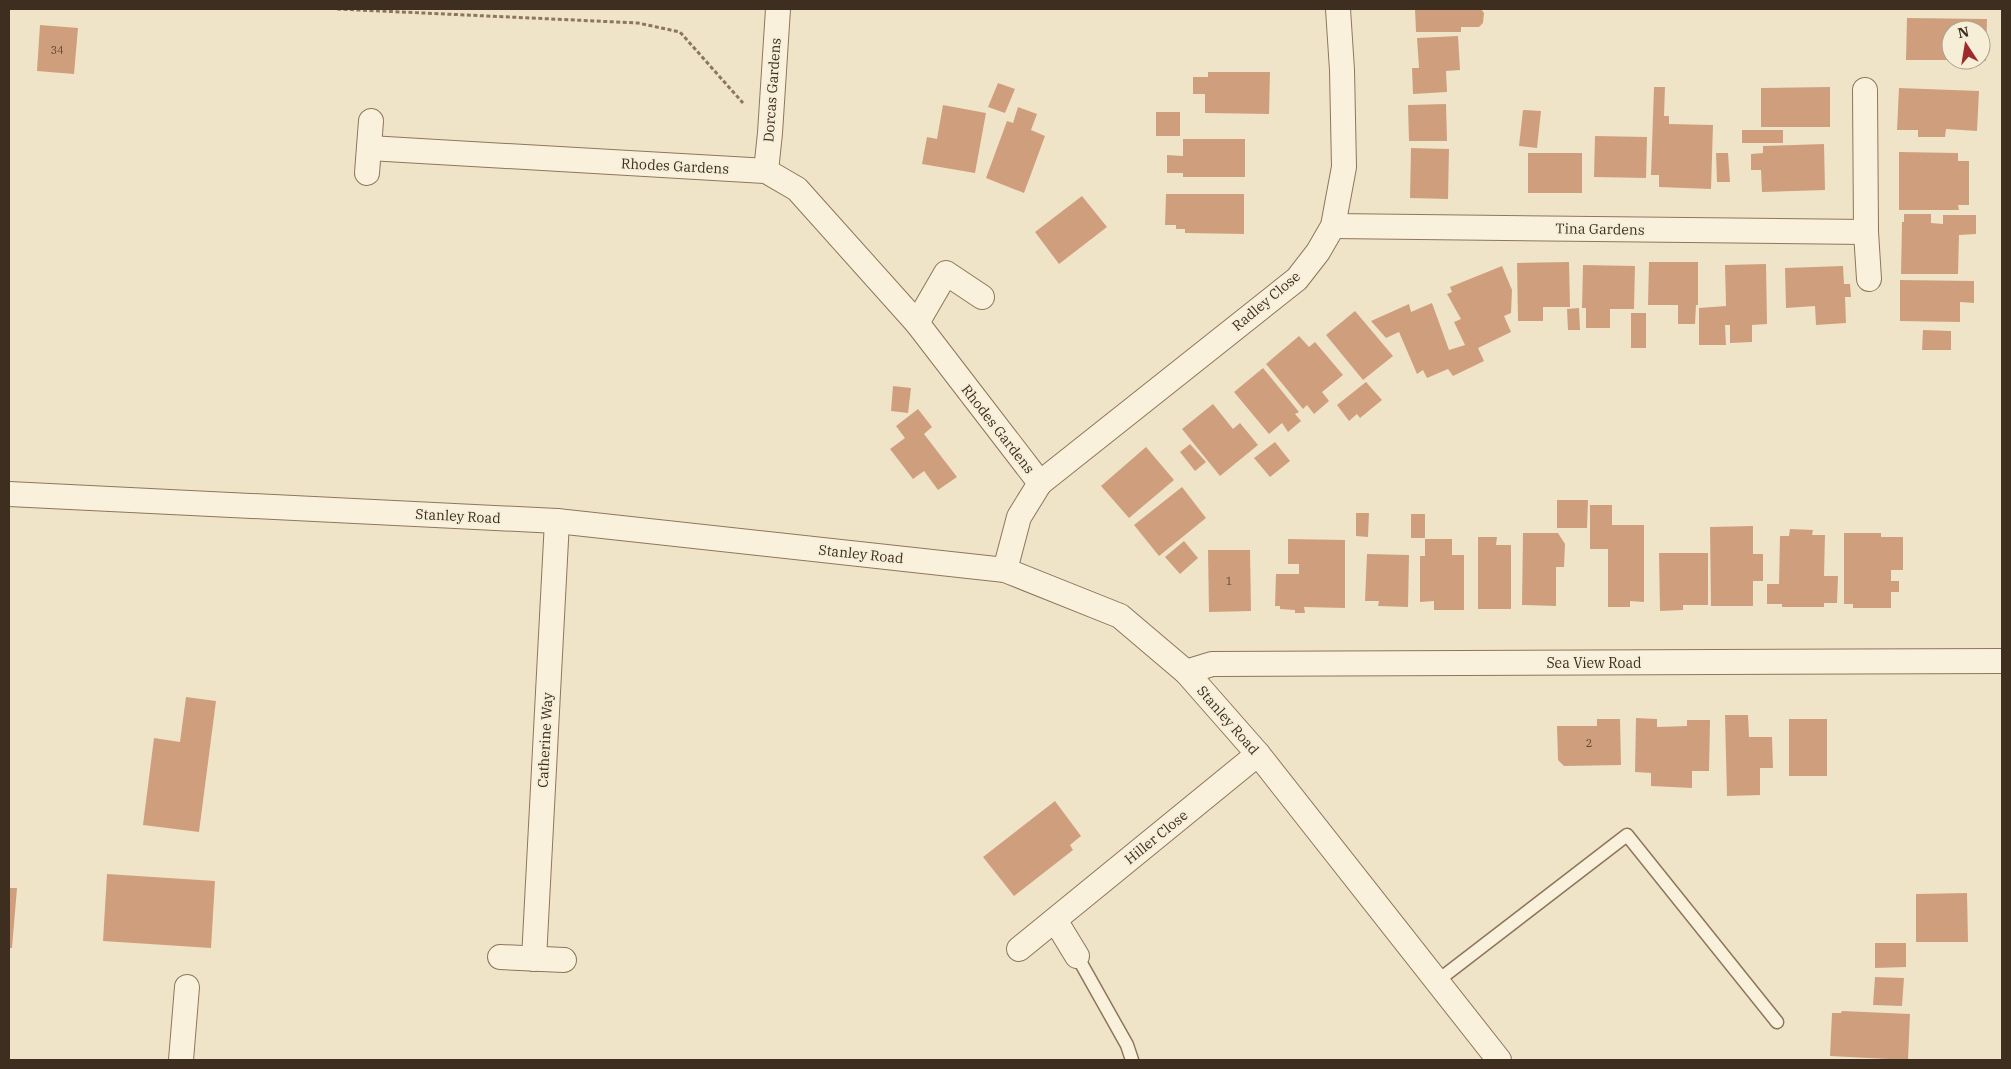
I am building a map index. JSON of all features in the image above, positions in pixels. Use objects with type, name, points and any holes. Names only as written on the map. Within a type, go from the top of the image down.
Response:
[{"type":"street","name":"Dorcas Gardens","points":[[766,171],[778,9]]},
{"type":"street","name":"Radley Close","points":[[1040,483],[1297,279],[1318,252],[1333,226],[1344,167],[1342,70],[1338,9]]},
{"type":"street","points":[[1865,90],[1866,232],[1869,279]]},
{"type":"street","points":[[367,173],[371,121]]},
{"type":"street","name":"Rhodes Gardens","points":[[369,148],[766,171],[797,189],[917,323],[1040,483],[1019,517],[1005,570]]},
{"type":"street","name":"Tina Gardens","points":[[1333,226],[1866,232]]},
{"type":"street","points":[[917,323],[946,272],[982,297]]},
{"type":"street","name":"Stanley Road","points":[[9,494],[557,521],[1005,570],[1120,616],[1186,672],[1258,754],[1499,1060]]},
{"type":"street","name":"Catherine Way","points":[[534,959],[557,521]]},
{"type":"street","name":"Sea View Road","points":[[1186,672],[1212,664],[2002,661]]},
{"type":"street","name":"Hiller Close","points":[[1019,948],[1258,754]]},
{"type":"street","points":[[1055,920],[1077,956]]},
{"type":"street","points":[[500,957],[564,960]]},
{"type":"street","points":[[181,1060],[187,988]]},
{"type":"lane","points":[[1436,982],[1628,835],[1777,1022]]},
{"type":"lane","points":[[1077,956],[1126,1045],[1132,1060]]},
{"type":"path","points":[[337,9],[638,22],[680,32],[770,133]]},
{"type":"building","points":[[1415,9],[1481,9],[1484,13],[1483,23],[1479,27],[1461,27],[1461,32],[1416,32]]},
{"type":"building","points":[[1907,18],[1987,19],[1941,20],[1941,60],[1906,60]]},
{"type":"building","points":[[40,25],[78,28],[74,74],[37,71]]},
{"type":"building","points":[[1458,36],[1460,70],[1446,71],[1447,92],[1413,94],[1412,68],[1419,68],[1417,38]]},
{"type":"building","points":[[1208,72],[1270,72],[1269,114],[1205,113],[1205,94],[1193,94],[1193,77],[1208,77]]},
{"type":"building","points":[[998,83],[1015,89],[1005,113],[988,107]]},
{"type":"building","points":[[1654,87],[1665,87],[1664,116],[1669,116],[1669,124],[1713,125],[1711,189],[1659,187],[1659,175],[1651,175]]},
{"type":"building","points":[[1830,87],[1830,127],[1761,127],[1761,88]]},
{"type":"building","points":[[1899,88],[1979,91],[1977,131],[1946,129],[1945,137],[1918,137],[1918,130],[1897,130]]},
{"type":"building","points":[[1446,104],[1447,141],[1409,141],[1408,105]]},
{"type":"building","points":[[943,105],[986,113],[975,173],[922,164],[927,137],[937,139]]},
{"type":"building","points":[[1018,107],[1037,114],[1031,130],[1045,136],[1024,193],[986,178],[1007,121],[1013,123]]},
{"type":"building","points":[[1523,110],[1541,111],[1537,148],[1519,146]]},
{"type":"building","points":[[1156,112],[1180,112],[1180,136],[1156,136]]},
{"type":"building","points":[[1742,130],[1783,130],[1783,143],[1742,143]]},
{"type":"building","points":[[1595,136],[1647,137],[1646,178],[1594,177]]},
{"type":"building","points":[[1183,139],[1245,139],[1245,177],[1183,177],[1183,173],[1167,173],[1167,155],[1183,156]]},
{"type":"building","points":[[1824,144],[1825,190],[1762,192],[1761,170],[1751,170],[1751,154],[1763,153],[1763,146]]},
{"type":"building","points":[[1411,148],[1449,149],[1448,199],[1410,198]]},
{"type":"building","points":[[1899,152],[1958,153],[1958,161],[1969,161],[1969,205],[1958,205],[1959,210],[1899,210]]},
{"type":"building","points":[[1528,153],[1582,153],[1582,193],[1528,193]]},
{"type":"building","points":[[1716,153],[1728,153],[1730,182],[1717,182]]},
{"type":"building","points":[[1166,194],[1244,194],[1244,234],[1185,233],[1185,229],[1176,229],[1176,225],[1165,225]]},
{"type":"building","points":[[1082,196],[1107,227],[1059,264],[1035,232]]},
{"type":"building","points":[[1904,214],[1931,214],[1931,223],[1943,224],[1943,215],[1976,215],[1976,234],[1959,235],[1958,274],[1901,274],[1902,222],[1904,222]]},
{"type":"building","points":[[1569,262],[1570,307],[1543,307],[1543,321],[1518,321],[1517,263]]},
{"type":"building","points":[[1649,262],[1698,262],[1698,305],[1696,305],[1695,324],[1678,324],[1678,305],[1648,305]]},
{"type":"building","points":[[1766,264],[1767,324],[1752,325],[1752,342],[1730,343],[1730,325],[1725,325],[1726,345],[1699,345],[1699,308],[1726,306],[1725,265]]},
{"type":"building","points":[[1583,265],[1635,266],[1634,309],[1610,309],[1610,328],[1586,328],[1586,308],[1582,308]]},
{"type":"building","points":[[1502,266],[1512,290],[1511,313],[1504,316],[1511,332],[1478,348],[1484,361],[1453,376],[1448,369],[1427,378],[1423,370],[1417,374],[1399,332],[1386,338],[1371,321],[1409,304],[1411,312],[1432,303],[1449,350],[1465,345],[1454,322],[1461,319],[1447,294],[1452,292],[1450,287]]},
{"type":"building","points":[[1843,266],[1844,284],[1850,284],[1851,297],[1845,297],[1846,323],[1816,325],[1815,306],[1786,308],[1785,268]]},
{"type":"building","points":[[1900,280],[1974,281],[1974,303],[1960,302],[1960,322],[1900,321]]},
{"type":"building","points":[[1579,308],[1580,330],[1568,330],[1567,309]]},
{"type":"building","points":[[1355,311],[1393,356],[1363,380],[1326,335]]},
{"type":"building","points":[[1631,313],[1646,313],[1646,348],[1631,348]]},
{"type":"building","points":[[1923,330],[1951,331],[1951,350],[1922,350]]},
{"type":"building","points":[[1299,336],[1309,347],[1315,342],[1343,375],[1322,392],[1329,401],[1314,414],[1307,405],[1303,409],[1266,364]]},
{"type":"building","points":[[1263,368],[1299,412],[1295,414],[1301,421],[1288,432],[1282,423],[1269,434],[1234,392]]},
{"type":"building","points":[[1366,382],[1382,400],[1360,418],[1357,414],[1349,421],[1337,405]]},
{"type":"building","points":[[893,386],[911,388],[908,413],[891,411]]},
{"type":"building","points":[[1213,404],[1233,429],[1240,423],[1258,445],[1220,476],[1182,429]]},
{"type":"building","points":[[918,409],[932,427],[924,434],[957,477],[938,490],[924,471],[913,479],[890,449],[905,438],[896,426]]},
{"type":"building","points":[[1275,442],[1290,461],[1270,477],[1254,458]]},
{"type":"building","points":[[1190,444],[1206,462],[1195,471],[1180,452]]},
{"type":"building","points":[[1146,447],[1174,480],[1129,518],[1101,486]]},
{"type":"building","points":[[1182,487],[1206,518],[1159,556],[1134,525]]},
{"type":"building","points":[[1557,500],[1588,500],[1587,528],[1557,528]]},
{"type":"building","points":[[1590,505],[1612,505],[1612,525],[1644,525],[1644,602],[1630,601],[1630,607],[1608,607],[1608,549],[1590,549]]},
{"type":"building","points":[[1356,513],[1369,513],[1368,537],[1356,536]]},
{"type":"building","points":[[1411,514],[1425,514],[1425,538],[1411,538]]},
{"type":"building","points":[[1753,526],[1753,554],[1763,554],[1763,581],[1753,581],[1753,606],[1711,606],[1710,527]]},
{"type":"building","points":[[1790,529],[1813,530],[1812,535],[1825,535],[1824,576],[1838,576],[1837,603],[1824,603],[1824,607],[1782,607],[1782,604],[1767,604],[1767,584],[1779,584],[1780,536],[1789,536]]},
{"type":"building","points":[[1523,533],[1558,533],[1565,544],[1564,567],[1556,567],[1556,606],[1522,605]]},
{"type":"building","points":[[1844,533],[1881,533],[1881,537],[1903,537],[1903,570],[1891,570],[1891,581],[1899,581],[1899,592],[1891,592],[1891,608],[1853,608],[1853,604],[1844,604]]},
{"type":"building","points":[[1478,537],[1497,537],[1496,545],[1511,545],[1511,609],[1478,609]]},
{"type":"building","points":[[1288,539],[1345,540],[1345,608],[1304,607],[1305,613],[1295,613],[1295,610],[1280,609],[1280,606],[1275,606],[1276,574],[1299,574],[1299,564],[1288,564]]},
{"type":"building","points":[[1425,539],[1452,539],[1452,555],[1464,555],[1464,610],[1434,610],[1434,601],[1420,602],[1420,556],[1425,556]]},
{"type":"building","points":[[1184,541],[1198,558],[1180,574],[1165,557]]},
{"type":"building","points":[[1208,550],[1250,550],[1251,611],[1209,612]]},
{"type":"building","points":[[1659,553],[1708,553],[1708,605],[1683,605],[1683,610],[1660,611]]},
{"type":"building","points":[[1367,554],[1409,555],[1408,607],[1378,606],[1379,601],[1365,601]]},
{"type":"building","points":[[186,697],[216,701],[199,832],[143,825],[154,738],[180,742]]},
{"type":"building","points":[[1725,715],[1748,715],[1749,737],[1772,737],[1773,768],[1760,768],[1760,795],[1727,796]]},
{"type":"building","points":[[1636,718],[1657,719],[1657,727],[1687,726],[1687,720],[1710,720],[1709,771],[1692,771],[1692,788],[1651,786],[1651,773],[1635,772]]},
{"type":"building","points":[[1597,719],[1620,719],[1621,765],[1564,766],[1558,760],[1557,726],[1597,726]]},
{"type":"building","points":[[1789,719],[1827,719],[1827,776],[1789,776]]},
{"type":"building","points":[[1055,801],[1081,836],[1070,845],[1073,850],[1014,896],[983,857]]},
{"type":"building","points":[[107,874],[215,881],[211,948],[103,941]]},
{"type":"building","points":[[9,888],[17,888],[12,948],[9,948]]},
{"type":"building","points":[[1967,893],[1968,942],[1916,942],[1916,894]]},
{"type":"building","points":[[1875,943],[1906,943],[1906,967],[1875,968]]},
{"type":"building","points":[[1875,977],[1904,978],[1902,1006],[1873,1005]]},
{"type":"building","points":[[1842,1011],[1910,1014],[1908,1060],[1830,1056],[1832,1013],[1841,1013]]}]
